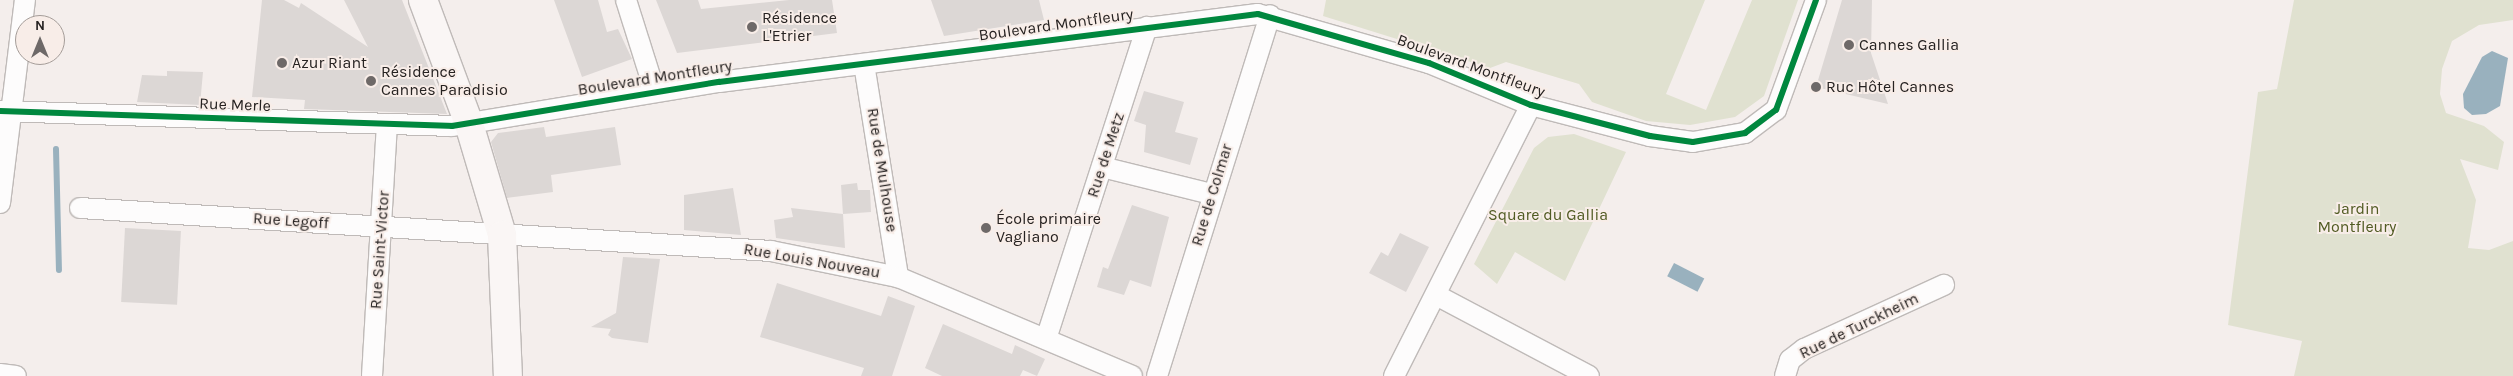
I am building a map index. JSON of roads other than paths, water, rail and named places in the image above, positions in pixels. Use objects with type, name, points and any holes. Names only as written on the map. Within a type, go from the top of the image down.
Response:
[{"type":"main road","points":[[423,0],[469,124],[502,235],[508,376]]},
{"type":"street","points":[[0,203],[6,111],[25,0]]},
{"type":"street","points":[[626,0],[655,92]]},
{"type":"street","name":"Boulevard Montfleury","points":[[469,124],[498,116],[655,92],[1146,27],[1235,7],[1262,10],[1429,63],[1531,105],[1674,141],[1710,141],[1745,133],[1776,110],[1816,0]]},
{"type":"street","name":"Rue de Colmar","points":[[1157,376],[1211,194],[1262,10]]},
{"type":"street","name":"Rue de Metz","points":[[1046,339],[1146,27]]},
{"type":"street","name":"Rue de Mulhouse","points":[[864,64],[898,277]]},
{"type":"street","points":[[1394,376],[1531,105]]},
{"type":"street","name":"Rue Merle","points":[[6,111],[387,124],[469,124]]},
{"type":"street","name":"Rue Saint-Victor","points":[[372,376],[387,124]]},
{"type":"street","points":[[1102,168],[1211,194]]},
{"type":"street","name":"Rue Legoff","points":[[80,208],[502,235]]},
{"type":"street","name":"Rue Louis Nouveau","points":[[502,235],[762,250],[898,277],[1132,376]]},
{"type":"street","name":"Rue de Turckheim","points":[[1785,376],[1790,360],[1804,349],[1944,285]]},
{"type":"street","points":[[1436,295],[1589,376]]},
{"type":"street","points":[[0,374],[16,376]]},
{"type":"water","points":[[2492,51],[2508,58],[2500,106],[2486,114],[2472,115],[2464,108],[2463,94],[2482,57]]},
{"type":"water","points":[[1674,263],[1704,278],[1697,292],[1667,276]]},
{"type":"waterway","points":[[56,149],[59,270]]},
{"type":"place","name":"Résidence L'Etrier","points":[[752,27]]},
{"type":"place","name":"Cannes Gallia","points":[[1849,45]]},
{"type":"place","name":"Azur Riant","points":[[282,63]]},
{"type":"place","name":"Résidence Cannes Paradisio","points":[[371,81]]},
{"type":"place","name":"Ruc Hôtel Cannes","points":[[1816,87]]},
{"type":"place","name":"École primaire Vagliano","points":[[986,228]]},
{"type":"park label","name":"Square du Gallia","points":[[1548,215]]},
{"type":"park label","name":"Jardin Montfleury","points":[[2357,218]]}]
